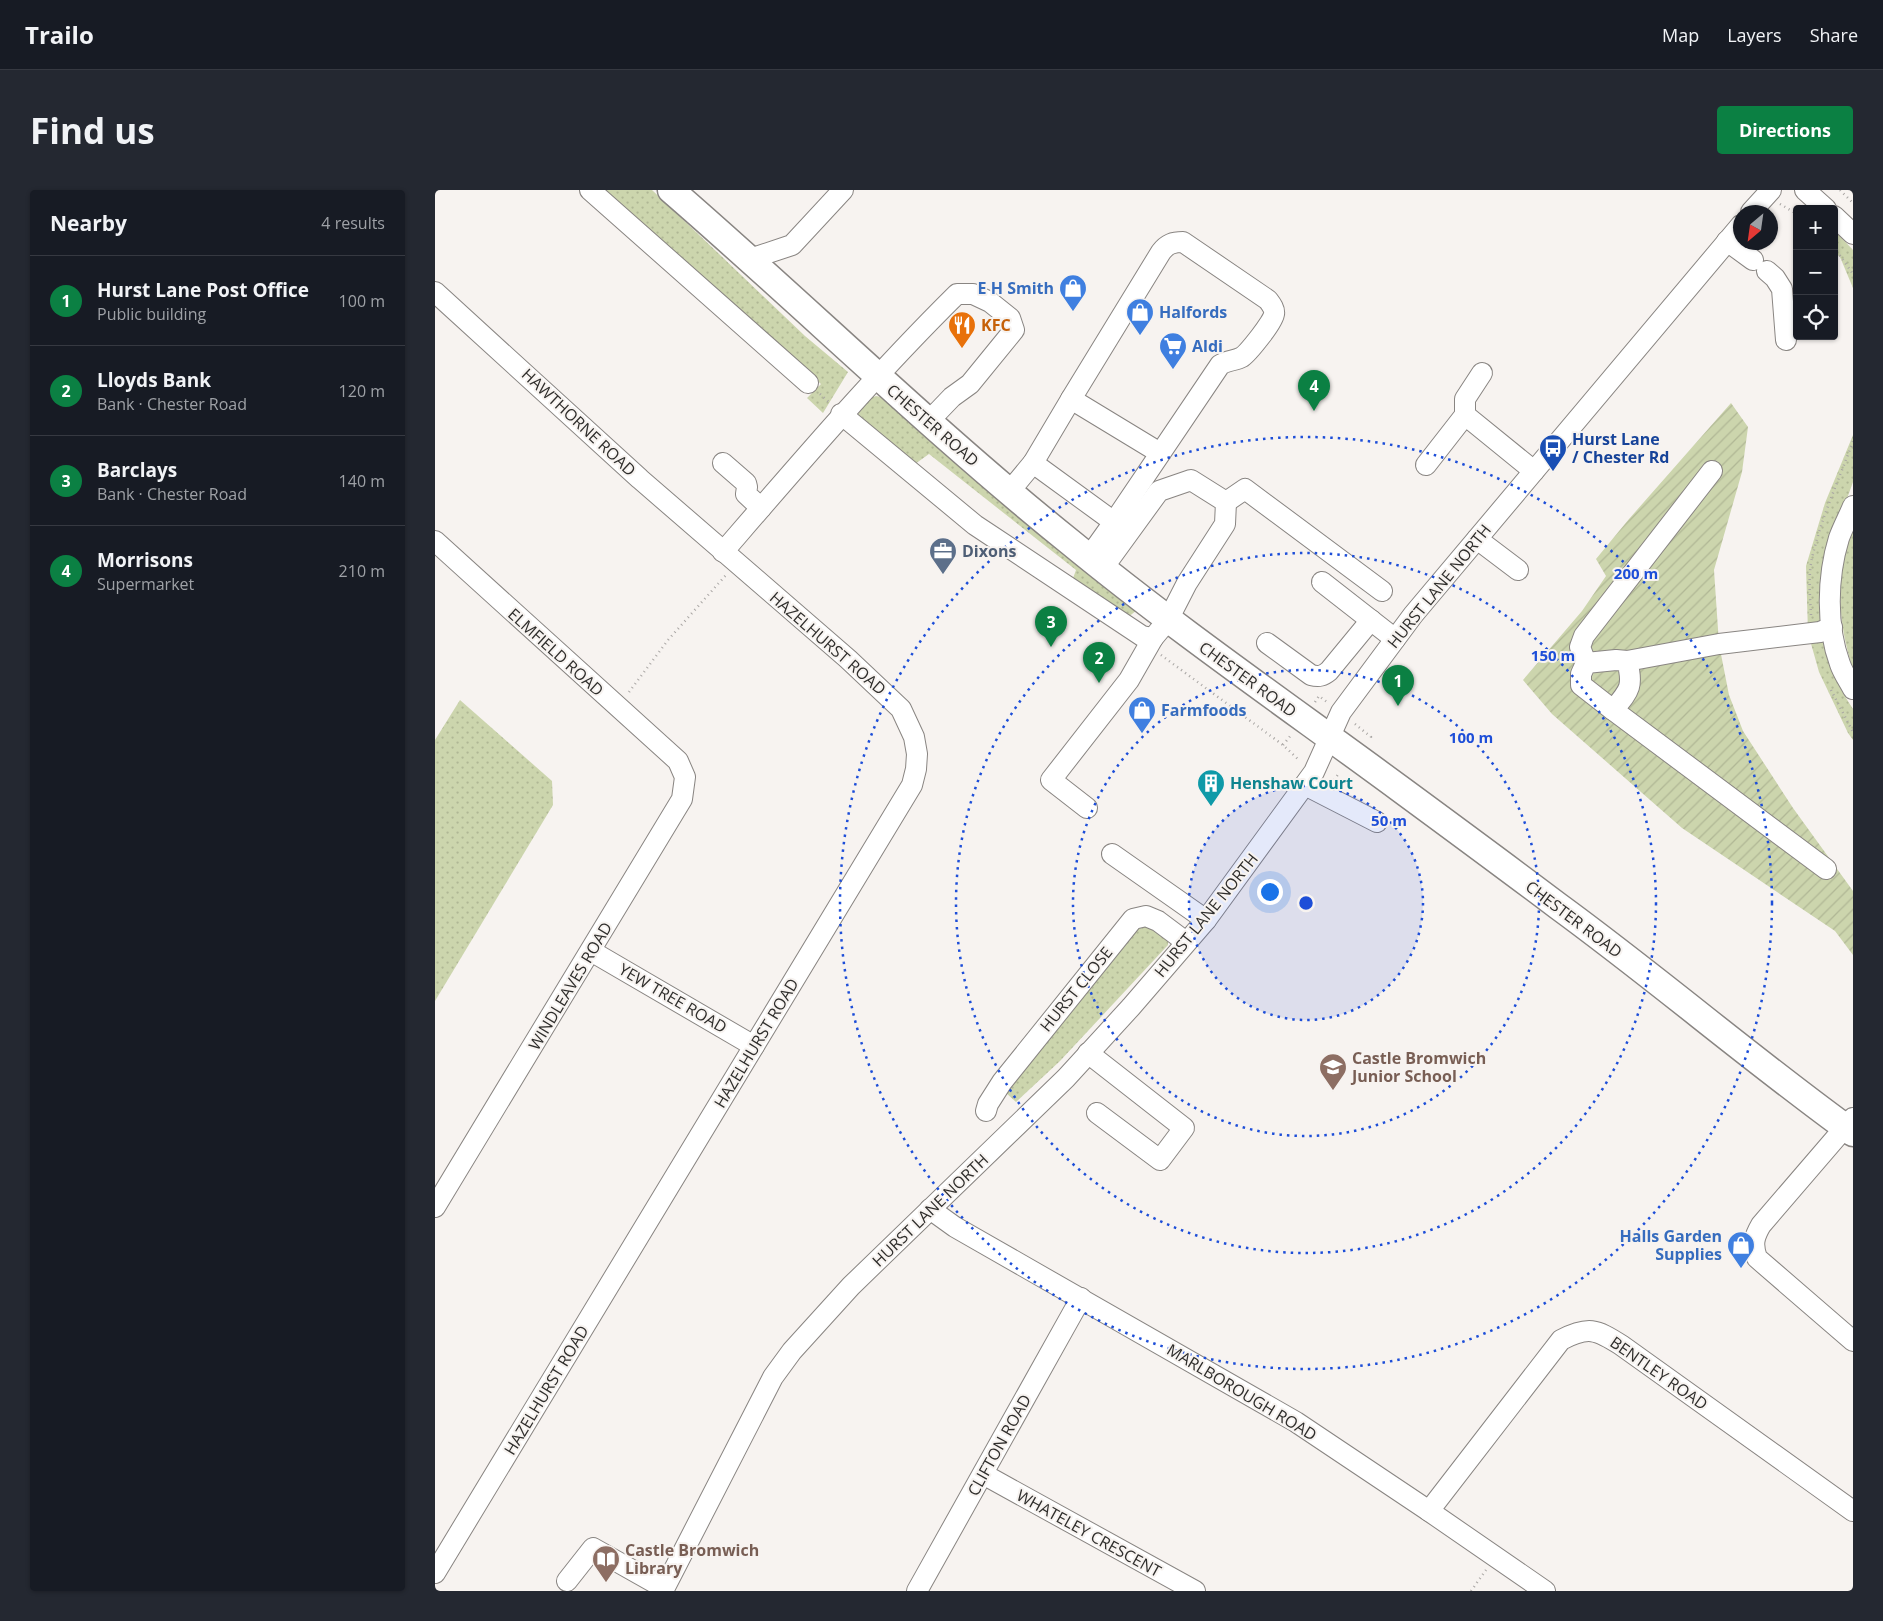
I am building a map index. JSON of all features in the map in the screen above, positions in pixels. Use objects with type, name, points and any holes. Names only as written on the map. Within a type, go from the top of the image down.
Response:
[{"type":"main road","name":"CHESTER ROAD","points":[[671,190],[750,259],[928,422],[1009,492],[1096,563],[1161,629],[1329,738],[1400,788],[1563,909],[1737,1047],[1850,1126]]},
{"type":"street","points":[[590,190],[807,383]]},
{"type":"street","points":[[750,259],[792,245],[843,190]]},
{"type":"street","points":[[1757,205],[1771,190]]},
{"type":"street","points":[[1805,190],[1822,205]]},
{"type":"street","points":[[1838,220],[1853,234]]},
{"type":"street","name":"HURST LANE NORTH","points":[[663,1589],[773,1377],[792,1351],[851,1286],[1066,1078],[1131,1007],[1206,920],[1314,772],[1346,704],[1395,639],[1733,234]]},
{"type":"street","points":[[1727,241],[1775,278],[1782,289],[1786,340]]},
{"type":"street","points":[[1009,492],[1033,462],[1165,247],[1173,242],[1183,242],[1268,300],[1273,307],[1274,315],[1245,355],[1220,365],[1115,522],[1096,563]]},
{"type":"street","name":"HAWTHORNE ROAD","points":[[435,292],[729,558]]},
{"type":"street","points":[[729,558],[761,508],[837,410],[877,376],[957,294],[973,294],[990,302],[1010,318],[1014,330],[970,384],[952,396],[928,422]]},
{"type":"street","points":[[1426,465],[1465,415],[1465,399],[1481,373]]},
{"type":"street","points":[[1071,399],[1160,453]]},
{"type":"street","points":[[837,410],[975,525],[1142,636],[1161,629]]},
{"type":"street","points":[[1465,415],[1534,471]]},
{"type":"street","points":[[1033,462],[1115,522]]},
{"type":"street","points":[[723,463],[746,484],[746,494],[761,508]]},
{"type":"street","points":[[1712,471],[1584,636],[1580,647],[1586,663],[1581,674],[1581,685],[1826,869]]},
{"type":"street","points":[[1096,563],[1159,491],[1191,480],[1226,502]]},
{"type":"street","points":[[1226,502],[1245,489],[1382,590]]},
{"type":"street","points":[[1087,808],[1051,780],[1129,680],[1225,524],[1226,502]]},
{"type":"street","points":[[1853,506],[1840,538],[1833,568],[1831,597],[1832,627],[1840,665],[1853,689]]},
{"type":"street","points":[[1477,539],[1518,570]]},
{"type":"street","name":"ELMFIELD ROAD","points":[[436,544],[677,761]]},
{"type":"street","name":"HAZELHURST ROAD","points":[[435,1573],[912,786],[917,754],[914,737],[901,708],[729,558]]},
{"type":"street","points":[[1322,582],[1395,639]]},
{"type":"street","points":[[1267,643],[1311,676],[1324,675],[1371,620]]},
{"type":"street","points":[[1586,663],[1616,660],[1627,661],[1719,644],[1820,632],[1832,627]]},
{"type":"street","points":[[1613,710],[1629,691],[1631,674],[1627,661]]},
{"type":"street","name":"WINDLEAVES ROAD","points":[[435,1207],[682,799],[685,777],[677,761]]},
{"type":"street","points":[[1305,785],[1377,822]]},
{"type":"street","points":[[1112,854],[1206,920]]},
{"type":"street","name":"HURST CLOSE","points":[[986,1111],[1001,1082],[1133,919],[1147,916],[1158,920],[1186,942]]},
{"type":"street","name":"YEW TREE ROAD","points":[[591,951],[754,1046]]},
{"type":"street","points":[[1088,1054],[1184,1128],[1160,1160],[1097,1112]]},
{"type":"street","points":[[1850,1126],[1761,1225],[1753,1239],[1757,1258],[1853,1341]]},
{"type":"street","name":"MARLBOROUGH ROAD","points":[[930,1209],[955,1227],[1296,1422],[1545,1591]]},
{"type":"street","name":"CLIFTON ROAD","points":[[917,1591],[1081,1298]]},
{"type":"street","name":"BENTLEY ROAD","points":[[1429,1511],[1561,1340],[1576,1332],[1591,1330],[1605,1335],[1621,1345],[1853,1511]]},
{"type":"street","name":"WHATELEY CRESCENT","points":[[983,1474],[1195,1591]]},
{"type":"street","points":[[567,1581],[593,1548],[663,1589]]},
{"type":"path","points":[[1840,190],[1853,203]]},
{"type":"path","points":[[1836,250],[1853,274]]},
{"type":"path","points":[[807,383],[837,410]]},
{"type":"path","points":[[617,708],[729,558]]},
{"type":"path","points":[[1322,794],[1339,773]]},
{"type":"path","points":[[1471,1591],[1495,1556]]},
{"type":"green space","points":[[605,190],[652,190],[805,336],[848,372],[823,413],[807,398],[821,384]]},
{"type":"green space","points":[[1838,234],[1853,250],[1853,288],[1838,255]]},
{"type":"green space","points":[[876,396],[885,398],[1137,610],[1127,618],[1072,581],[1076,570],[929,454],[915,464],[858,418],[863,404],[868,399]]},
{"type":"green space","points":[[1731,403],[1748,427],[1742,472],[1714,570],[1719,644],[1729,695],[1743,731],[1793,808],[1853,891],[1853,955],[1835,931],[1682,828],[1552,714],[1523,680],[1582,611],[1606,576],[1596,559]]},
{"type":"green space","points":[[1853,435],[1853,482],[1825,560],[1829,654],[1844,695],[1853,709],[1853,740],[1819,672],[1808,633],[1806,566],[1825,503]]},
{"type":"green space","points":[[1853,529],[1853,670],[1844,634],[1840,600],[1843,565]]},
{"type":"green space","points":[[460,700],[552,781],[553,805],[435,1001],[435,740]]},
{"type":"green space","points":[[1145,922],[1168,934],[1168,945],[1060,1061],[1016,1102],[1005,1092],[1135,928]]},
{"type":"place","name":"E H Smith","points":[[1073,312]]},
{"type":"place","name":"Halfords","points":[[1140,336]]},
{"type":"place","name":"KFC","points":[[962,349]]},
{"type":"place","name":"Aldi","points":[[1173,370]]},
{"type":"place","name":"Morrisons","points":[[1314,411]]},
{"type":"place","name":"Hurst Lane / Chester Rd","points":[[1553,472]]},
{"type":"place","name":"Dixons","points":[[943,575]]},
{"type":"place","name":"Barclays","points":[[1051,647]]},
{"type":"place","name":"Lloyds Bank","points":[[1099,683]]},
{"type":"place","name":"Hurst Lane Post Office","points":[[1398,706]]},
{"type":"place","name":"Farmfoods","points":[[1142,734]]},
{"type":"place","name":"Henshaw Court","points":[[1211,807]]},
{"type":"place","name":"Castle Bromwich Junior School","points":[[1333,1091]]},
{"type":"place","name":"Halls Garden Supplies","points":[[1741,1269]]},
{"type":"place","name":"Castle Bromwich Library","points":[[606,1583]]}]
